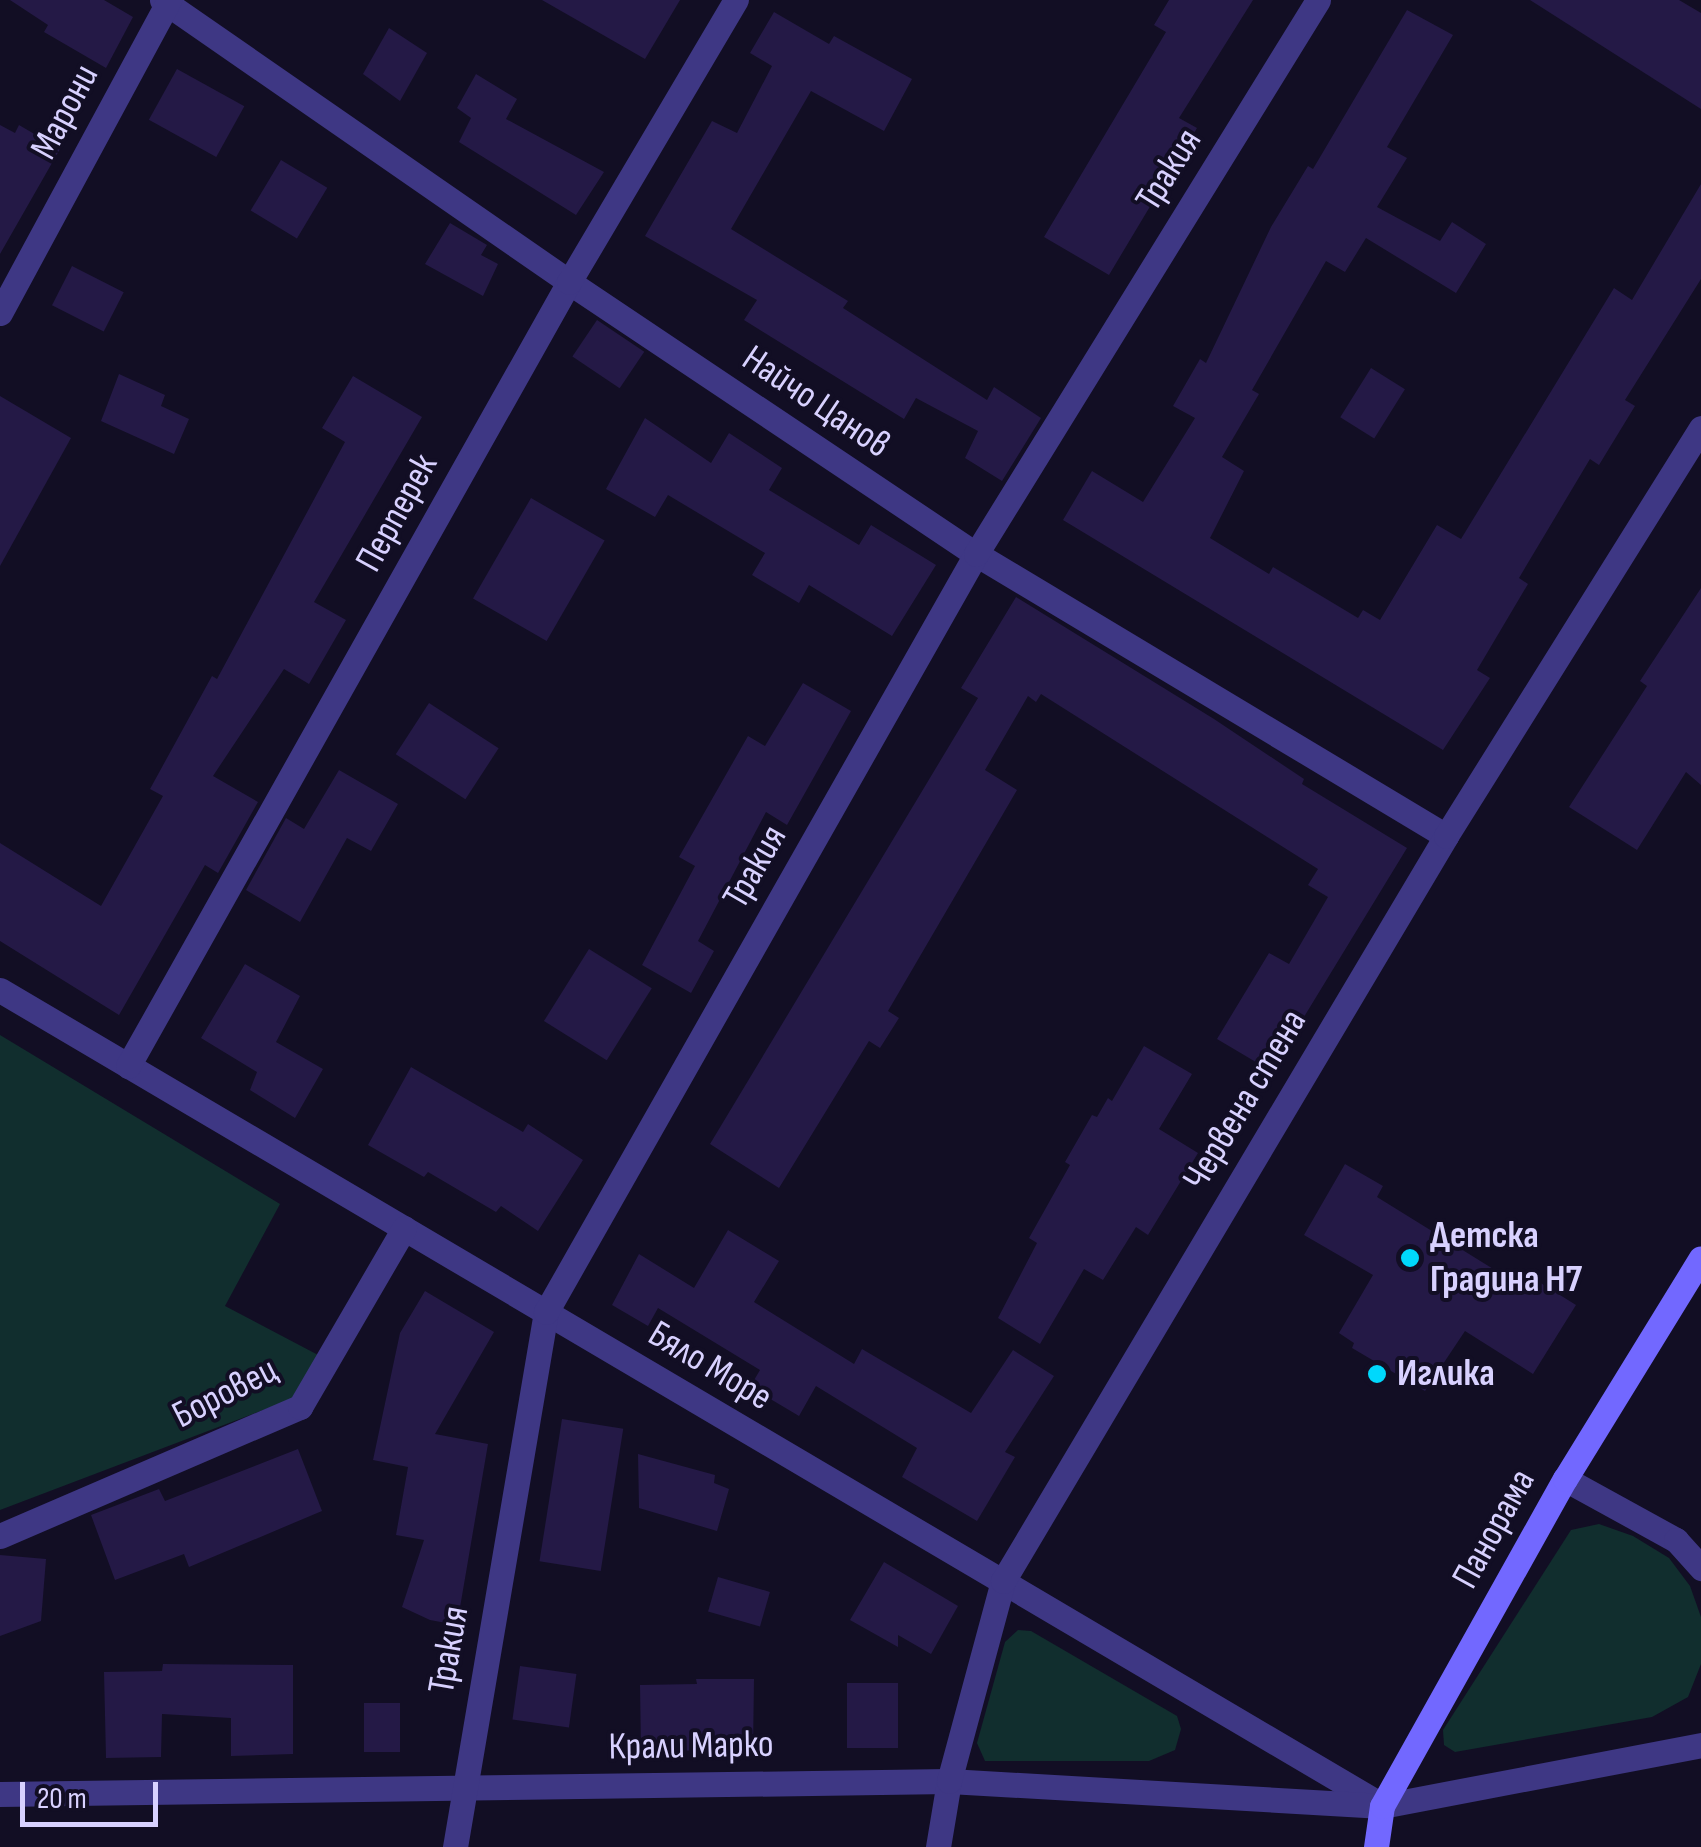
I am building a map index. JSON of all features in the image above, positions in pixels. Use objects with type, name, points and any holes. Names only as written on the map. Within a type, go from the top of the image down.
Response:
[{"type":"street","name":"Перперек","points":[[128,1066],[570,282],[736,0]]},
{"type":"street","name":"Тракия","points":[[455,1847],[546,1312],[976,554],[1318,0]]},
{"type":"street","name":"Найчо Цанов","points":[[166,1],[570,282],[976,554],[1446,836]]},
{"type":"street","name":"Марони","points":[[0,314],[166,1]]},
{"type":"street","name":"Червена стена","points":[[938,1847],[948,1781],[1003,1580],[1446,836],[1701,428]]},
{"type":"street","name":"Бяло Море","points":[[0,990],[1382,1806]]},
{"type":"street","name":"Боровец","points":[[0,1536],[300,1407],[404,1228]]},
{"type":"street","name":"Панорама","points":[[1376,1847],[1382,1806],[1564,1479],[1701,1258]]},
{"type":"street","points":[[1564,1479],[1676,1540],[1701,1568]]},
{"type":"street","name":"Крали Марко","points":[[0,1794],[948,1781],[1382,1806],[1701,1745]]},
{"type":"green space","points":[[0,1035],[280,1204],[225,1306],[320,1356],[295,1398],[0,1510]]},
{"type":"green space","points":[[1599,1524],[1633,1536],[1669,1558],[1690,1586],[1701,1617],[1701,1664],[1688,1697],[1652,1717],[1455,1752],[1444,1745],[1443,1730],[1571,1530]]},
{"type":"green space","points":[[1018,1630],[1031,1631],[1177,1716],[1181,1729],[1175,1750],[1149,1761],[985,1761],[977,1743],[1005,1642]]},
{"type":"building","points":[[10,0],[104,0],[133,17],[106,68],[44,32],[48,25]]},
{"type":"building","points":[[542,0],[680,0],[645,59]]},
{"type":"building","points":[[1169,0],[1253,0],[1179,118],[1197,128],[1109,275],[1044,237],[1166,32],[1154,25]]},
{"type":"building","points":[[1530,0],[1679,0],[1701,13],[1701,109]]},
{"type":"building","points":[[1407,10],[1453,35],[1387,147],[1407,158],[1377,207],[1440,241],[1452,222],[1486,244],[1456,293],[1366,238],[1345,272],[1326,261],[1252,390],[1259,394],[1222,457],[1244,471],[1210,538],[1269,574],[1273,567],[1358,618],[1363,610],[1380,620],[1437,525],[1461,539],[1614,288],[1632,300],[1701,184],[1701,279],[1625,400],[1635,406],[1599,465],[1590,459],[1519,578],[1528,584],[1477,670],[1490,678],[1443,750],[1063,520],[1092,471],[1143,502],[1195,418],[1173,406],[1200,359],[1206,363],[1271,227],[1308,166],[1313,169]]},
{"type":"building","points":[[774,12],[829,44],[834,36],[912,79],[884,131],[811,91],[731,229],[848,301],[843,308],[987,400],[994,387],[1041,418],[1002,481],[965,458],[978,431],[916,398],[904,419],[744,320],[757,300],[645,236],[712,121],[737,133],[772,66],[750,53]]},
{"type":"building","points":[[389,28],[427,53],[400,101],[363,74]]},
{"type":"building","points":[[177,69],[244,106],[216,157],[149,120]]},
{"type":"building","points":[[476,74],[517,99],[506,119],[604,172],[576,215],[459,142],[471,118],[457,108]]},
{"type":"building","points":[[0,125],[15,133],[19,125],[60,149],[0,254]]},
{"type":"building","points":[[281,160],[327,188],[297,238],[251,211]]},
{"type":"building","points":[[450,223],[487,245],[481,255],[498,264],[483,296],[425,264]]},
{"type":"building","points":[[72,266],[124,292],[104,332],[52,305]]},
{"type":"building","points":[[597,320],[644,352],[620,388],[572,356]]},
{"type":"building","points":[[1371,368],[1405,389],[1374,438],[1340,417]]},
{"type":"building","points":[[119,374],[165,395],[161,406],[189,419],[174,454],[101,421]]},
{"type":"building","points":[[353,376],[422,417],[314,602],[346,620],[309,684],[284,669],[213,776],[258,802],[218,873],[205,865],[119,1015],[0,941],[0,843],[101,906],[163,796],[150,789],[212,676],[217,679],[345,442],[322,428]]},
{"type":"building","points":[[0,396],[71,438],[0,566]]},
{"type":"building","points":[[645,418],[711,463],[729,433],[782,468],[769,490],[859,545],[871,525],[936,565],[892,636],[809,585],[799,603],[752,575],[765,553],[668,495],[655,517],[606,489]]},
{"type":"building","points":[[531,498],[605,540],[547,641],[473,598]]},
{"type":"building","points":[[1701,588],[1701,785],[1686,772],[1637,850],[1569,807],[1647,686],[1640,681]]},
{"type":"building","points":[[1016,597],[1214,719],[1304,779],[1302,784],[1407,848],[1271,1071],[1217,1039],[1269,953],[1289,964],[1328,897],[1308,885],[1318,869],[1041,694],[1036,702],[1028,696],[985,770],[1017,790],[888,1011],[899,1018],[880,1048],[869,1041],[779,1188],[710,1144],[978,698],[961,688]]},
{"type":"building","points":[[803,683],[851,711],[787,825],[766,812],[698,941],[714,951],[691,993],[642,965],[695,866],[679,857],[748,736],[765,746]]},
{"type":"building","points":[[429,703],[499,748],[465,799],[396,754]]},
{"type":"building","points":[[339,770],[398,804],[371,851],[347,838],[300,922],[246,890],[286,818],[304,829]]},
{"type":"building","points":[[589,949],[652,988],[607,1060],[544,1021]]},
{"type":"building","points":[[245,964],[300,996],[276,1042],[323,1069],[295,1118],[250,1090],[257,1072],[201,1038]]},
{"type":"building","points":[[1144,1046],[1192,1074],[1159,1129],[1198,1153],[1148,1235],[1136,1227],[1103,1280],[1084,1269],[1040,1344],[998,1318],[1037,1243],[1029,1238],[1070,1165],[1065,1162],[1092,1115],[1097,1117],[1108,1098],[1112,1101]]},
{"type":"building","points":[[411,1067],[523,1132],[528,1124],[583,1160],[538,1231],[501,1206],[496,1212],[428,1172],[424,1177],[368,1145]]},
{"type":"building","name":"Детска Градина Н7","points":[[1345,1164],[1383,1186],[1377,1197],[1532,1293],[1539,1282],[1576,1305],[1533,1374],[1465,1331],[1425,1391],[1352,1348],[1354,1343],[1339,1333],[1373,1275],[1304,1235]]},
{"type":"building","points":[[728,1230],[779,1261],[754,1302],[854,1364],[862,1349],[971,1413],[1013,1350],[1054,1376],[1005,1452],[1015,1457],[977,1521],[902,1477],[917,1448],[816,1386],[799,1416],[750,1387],[760,1370],[658,1308],[648,1326],[612,1305],[639,1254],[694,1288]]},
{"type":"building","points":[[425,1291],[494,1332],[435,1434],[488,1444],[457,1625],[430,1620],[402,1607],[424,1540],[396,1535],[408,1467],[373,1460],[400,1333]]},
{"type":"building","points":[[562,1419],[623,1429],[601,1571],[539,1561]]},
{"type":"building","points":[[298,1449],[322,1511],[189,1567],[184,1554],[115,1580],[91,1515],[159,1489],[165,1501]]},
{"type":"building","points":[[638,1454],[715,1475],[714,1483],[729,1489],[717,1531],[639,1508]]},
{"type":"building","points":[[0,1555],[46,1559],[41,1621],[0,1636]]},
{"type":"building","points":[[884,1562],[958,1606],[931,1654],[898,1635],[898,1647],[850,1620]]},
{"type":"building","points":[[718,1577],[770,1592],[760,1626],[708,1612]]},
{"type":"building","points":[[163,1664],[293,1665],[293,1754],[231,1756],[231,1718],[162,1714],[161,1757],[106,1758],[104,1672],[162,1671]]},
{"type":"building","points":[[520,1666],[576,1674],[569,1727],[512,1719]]},
{"type":"building","points":[[696,1679],[754,1679],[753,1750],[641,1751],[640,1685],[697,1684]]},
{"type":"building","points":[[847,1683],[898,1683],[898,1748],[847,1748]]},
{"type":"building","points":[[364,1703],[400,1703],[400,1752],[364,1752]]},
{"type":"place","name":"Детска Градина Н7","points":[[1410,1258]]},
{"type":"place","name":"Иглика","points":[[1377,1374]]}]
